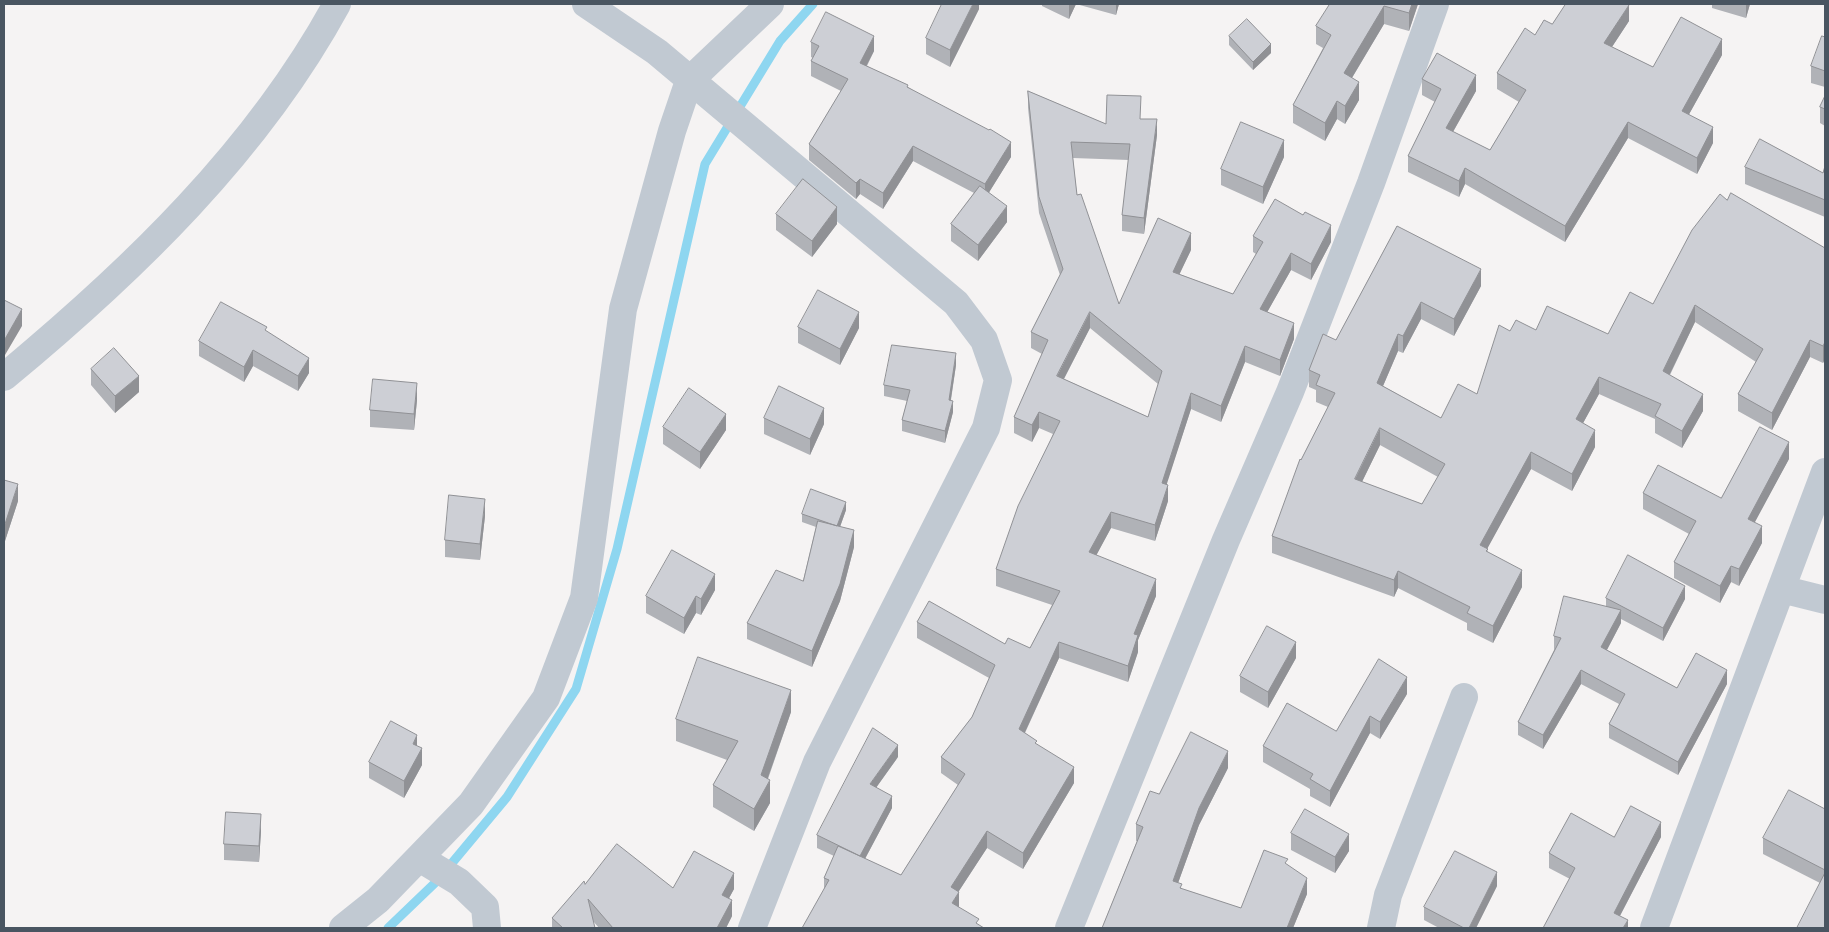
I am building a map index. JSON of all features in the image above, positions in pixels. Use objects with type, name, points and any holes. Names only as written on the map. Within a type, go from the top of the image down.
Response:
[{"type":"street","points":[[4,377],[78,315],[160,236],[227,163],[279,95],[338,4]]},
{"type":"street","points":[[586,4],[657,52],[689,81],[745,124],[956,303],[984,340],[998,380],[986,428],[817,762],[752,928]]},
{"type":"street","points":[[343,928],[378,900],[421,858],[471,804],[546,698],[584,598],[623,310],[672,131],[689,81],[770,4]]},
{"type":"street","points":[[1069,928],[1226,540],[1290,392],[1371,183],[1434,4]]},
{"type":"street","points":[[1654,928],[1825,472]]},
{"type":"street","points":[[1781,589],[1825,600]]},
{"type":"street","points":[[1381,928],[1388,895],[1464,697]]},
{"type":"street","points":[[421,858],[458,882],[485,906],[487,928]]},
{"type":"building","points":[[942,4],[973,4],[950,50],[926,38]]},
{"type":"building","points":[[1330,4],[1412,4],[1409,13],[1384,6],[1344,73],[1359,82],[1345,106],[1337,101],[1325,123],[1293,105],[1331,35],[1316,26]]},
{"type":"building","points":[[1566,4],[1629,5],[1604,43],[1653,67],[1681,17],[1722,39],[1682,111],[1713,127],[1697,158],[1628,122],[1565,226],[1465,168],[1459,181],[1408,156],[1441,89],[1422,79],[1437,53],[1476,75],[1446,128],[1490,150],[1526,90],[1497,73],[1525,28],[1535,35],[1544,20],[1552,24]]},
{"type":"building","points":[[826,12],[874,36],[860,63],[908,85],[907,87],[990,129],[1011,142],[985,184],[913,146],[883,193],[860,179],[856,183],[809,144],[848,79],[811,61],[819,46],[811,42]]},
{"type":"building","points":[[1247,19],[1271,44],[1253,62],[1229,36]]},
{"type":"building","points":[[1822,36],[1825,37],[1825,71],[1811,66]]},
{"type":"building","points":[[1028,91],[1106,124],[1107,95],[1141,96],[1140,119],[1157,119],[1144,218],[1122,215],[1130,144],[1071,142],[1077,195],[1081,194],[1119,304],[1158,218],[1191,233],[1173,272],[1233,294],[1263,242],[1253,236],[1275,199],[1303,215],[1305,212],[1331,225],[1311,264],[1291,253],[1260,309],[1294,323],[1280,360],[1245,346],[1221,406],[1191,393],[1162,483],[1168,485],[1155,525],[1111,512],[1089,552],[1156,579],[1134,634],[1138,635],[1128,666],[1059,642],[1019,729],[1037,741],[1035,743],[1074,767],[1023,853],[987,831],[951,887],[959,892],[952,903],[979,919],[976,923],[984,928],[802,928],[829,880],[824,878],[838,846],[901,875],[965,774],[941,757],[972,717],[995,665],[917,622],[929,601],[1005,644],[1008,638],[1030,648],[1060,591],[996,569],[1018,506],[1060,421],[1039,412],[1032,425],[1014,417],[1048,340],[1031,332],[1063,269],[1039,197]],"holes":[[[1090,312],[1162,371],[1148,417],[1057,376]]]},
{"type":"building","points":[[1825,96],[1825,109],[1820,107]]},
{"type":"building","points":[[1241,122],[1284,140],[1263,187],[1221,169]]},
{"type":"building","points":[[1760,139],[1823,173],[1825,166],[1825,200],[1745,167]]},
{"type":"building","points":[[803,179],[837,207],[812,241],[776,214]]},
{"type":"building","points":[[980,186],[1007,206],[978,245],[951,224]]},
{"type":"building","points":[[1731,193],[1825,248],[1825,342],[1823,346],[1810,340],[1772,413],[1738,394],[1763,349],[1695,305],[1663,371],[1703,394],[1682,431],[1655,416],[1661,404],[1599,377],[1576,419],[1595,430],[1572,474],[1531,452],[1480,545],[1488,549],[1486,551],[1522,570],[1493,626],[1467,613],[1470,607],[1398,571],[1394,580],[1272,536],[1300,459],[1335,393],[1316,385],[1320,375],[1309,370],[1323,334],[1336,340],[1397,226],[1481,269],[1454,319],[1421,302],[1403,336],[1398,334],[1377,383],[1441,418],[1458,384],[1477,394],[1499,325],[1510,331],[1516,320],[1536,330],[1547,306],[1608,334],[1630,292],[1653,304],[1692,230],[1720,194],[1727,200]],"holes":[[[1380,428],[1445,464],[1422,504],[1355,479]]]},
{"type":"building","points":[[818,290],[859,312],[840,349],[798,327]]},
{"type":"building","points":[[4,300],[22,309],[4,340]]},
{"type":"building","points":[[221,302],[267,327],[265,330],[309,358],[298,376],[253,350],[244,367],[199,341]]},
{"type":"building","points":[[892,345],[956,353],[949,400],[953,401],[945,431],[902,420],[910,390],[884,385]]},
{"type":"building","points":[[114,348],[139,376],[115,396],[91,369]]},
{"type":"building","points":[[373,379],[417,383],[414,414],[370,410]]},
{"type":"building","points":[[779,386],[824,408],[810,439],[764,418]]},
{"type":"building","points":[[689,388],[726,414],[700,452],[663,427]]},
{"type":"building","points":[[1760,427],[1789,442],[1748,519],[1762,526],[1739,569],[1731,566],[1720,586],[1674,562],[1696,521],[1643,493],[1658,465],[1721,498]]},
{"type":"building","points":[[4,480],[18,484],[5,524],[4,524]]},
{"type":"building","points":[[811,489],[846,502],[837,526],[802,514]]},
{"type":"building","points":[[449,495],[485,499],[480,544],[445,540]]},
{"type":"building","points":[[818,521],[854,530],[840,584],[812,651],[747,623],[776,570],[803,581]]},
{"type":"building","points":[[672,550],[715,574],[701,599],[696,596],[684,618],[646,596]]},
{"type":"building","points":[[1628,555],[1685,586],[1663,628],[1606,598]]},
{"type":"building","points":[[1564,596],[1621,610],[1601,647],[1677,688],[1696,653],[1727,670],[1678,762],[1609,724],[1625,694],[1581,670],[1543,735],[1518,722],[1561,638],[1554,636]]},
{"type":"building","points":[[1267,626],[1296,642],[1268,692],[1240,676]]},
{"type":"building","points":[[698,657],[791,690],[761,775],[770,780],[754,809],[713,785],[738,741],[676,719]]},
{"type":"building","points":[[1379,659],[1407,677],[1380,722],[1370,716],[1330,791],[1310,779],[1313,774],[1263,746],[1287,703],[1336,731]]},
{"type":"building","points":[[391,721],[417,735],[413,744],[422,748],[404,781],[369,762]]},
{"type":"building","points":[[873,728],[898,745],[870,784],[892,796],[860,856],[817,835]]},
{"type":"building","points":[[1191,732],[1228,751],[1199,808],[1173,881],[1182,884],[1180,888],[1241,908],[1264,850],[1288,859],[1285,863],[1307,878],[1287,928],[1102,928],[1143,827],[1136,824],[1150,791],[1159,794]]},
{"type":"building","points":[[1789,790],[1825,809],[1825,870],[1763,838]]},
{"type":"building","points":[[1631,806],[1661,822],[1614,913],[1628,920],[1623,928],[1543,928],[1575,868],[1549,853],[1571,813],[1614,837]]},
{"type":"building","points":[[1305,809],[1349,834],[1335,857],[1291,833]]},
{"type":"building","points":[[226,812],[261,814],[259,846],[224,844]]},
{"type":"building","points":[[617,844],[673,888],[694,851],[734,873],[722,895],[732,900],[717,928],[613,928],[588,899],[595,928],[563,928],[552,918],[584,881],[585,884]]},
{"type":"building","points":[[1455,851],[1497,872],[1469,928],[1464,928],[1424,907]]},
{"type":"building","points":[[1825,873],[1825,928],[1797,928]]},
{"type":"waterway","points":[[388,928],[437,881],[507,797],[576,689],[617,549],[705,164],[780,41],[813,4]]}]
